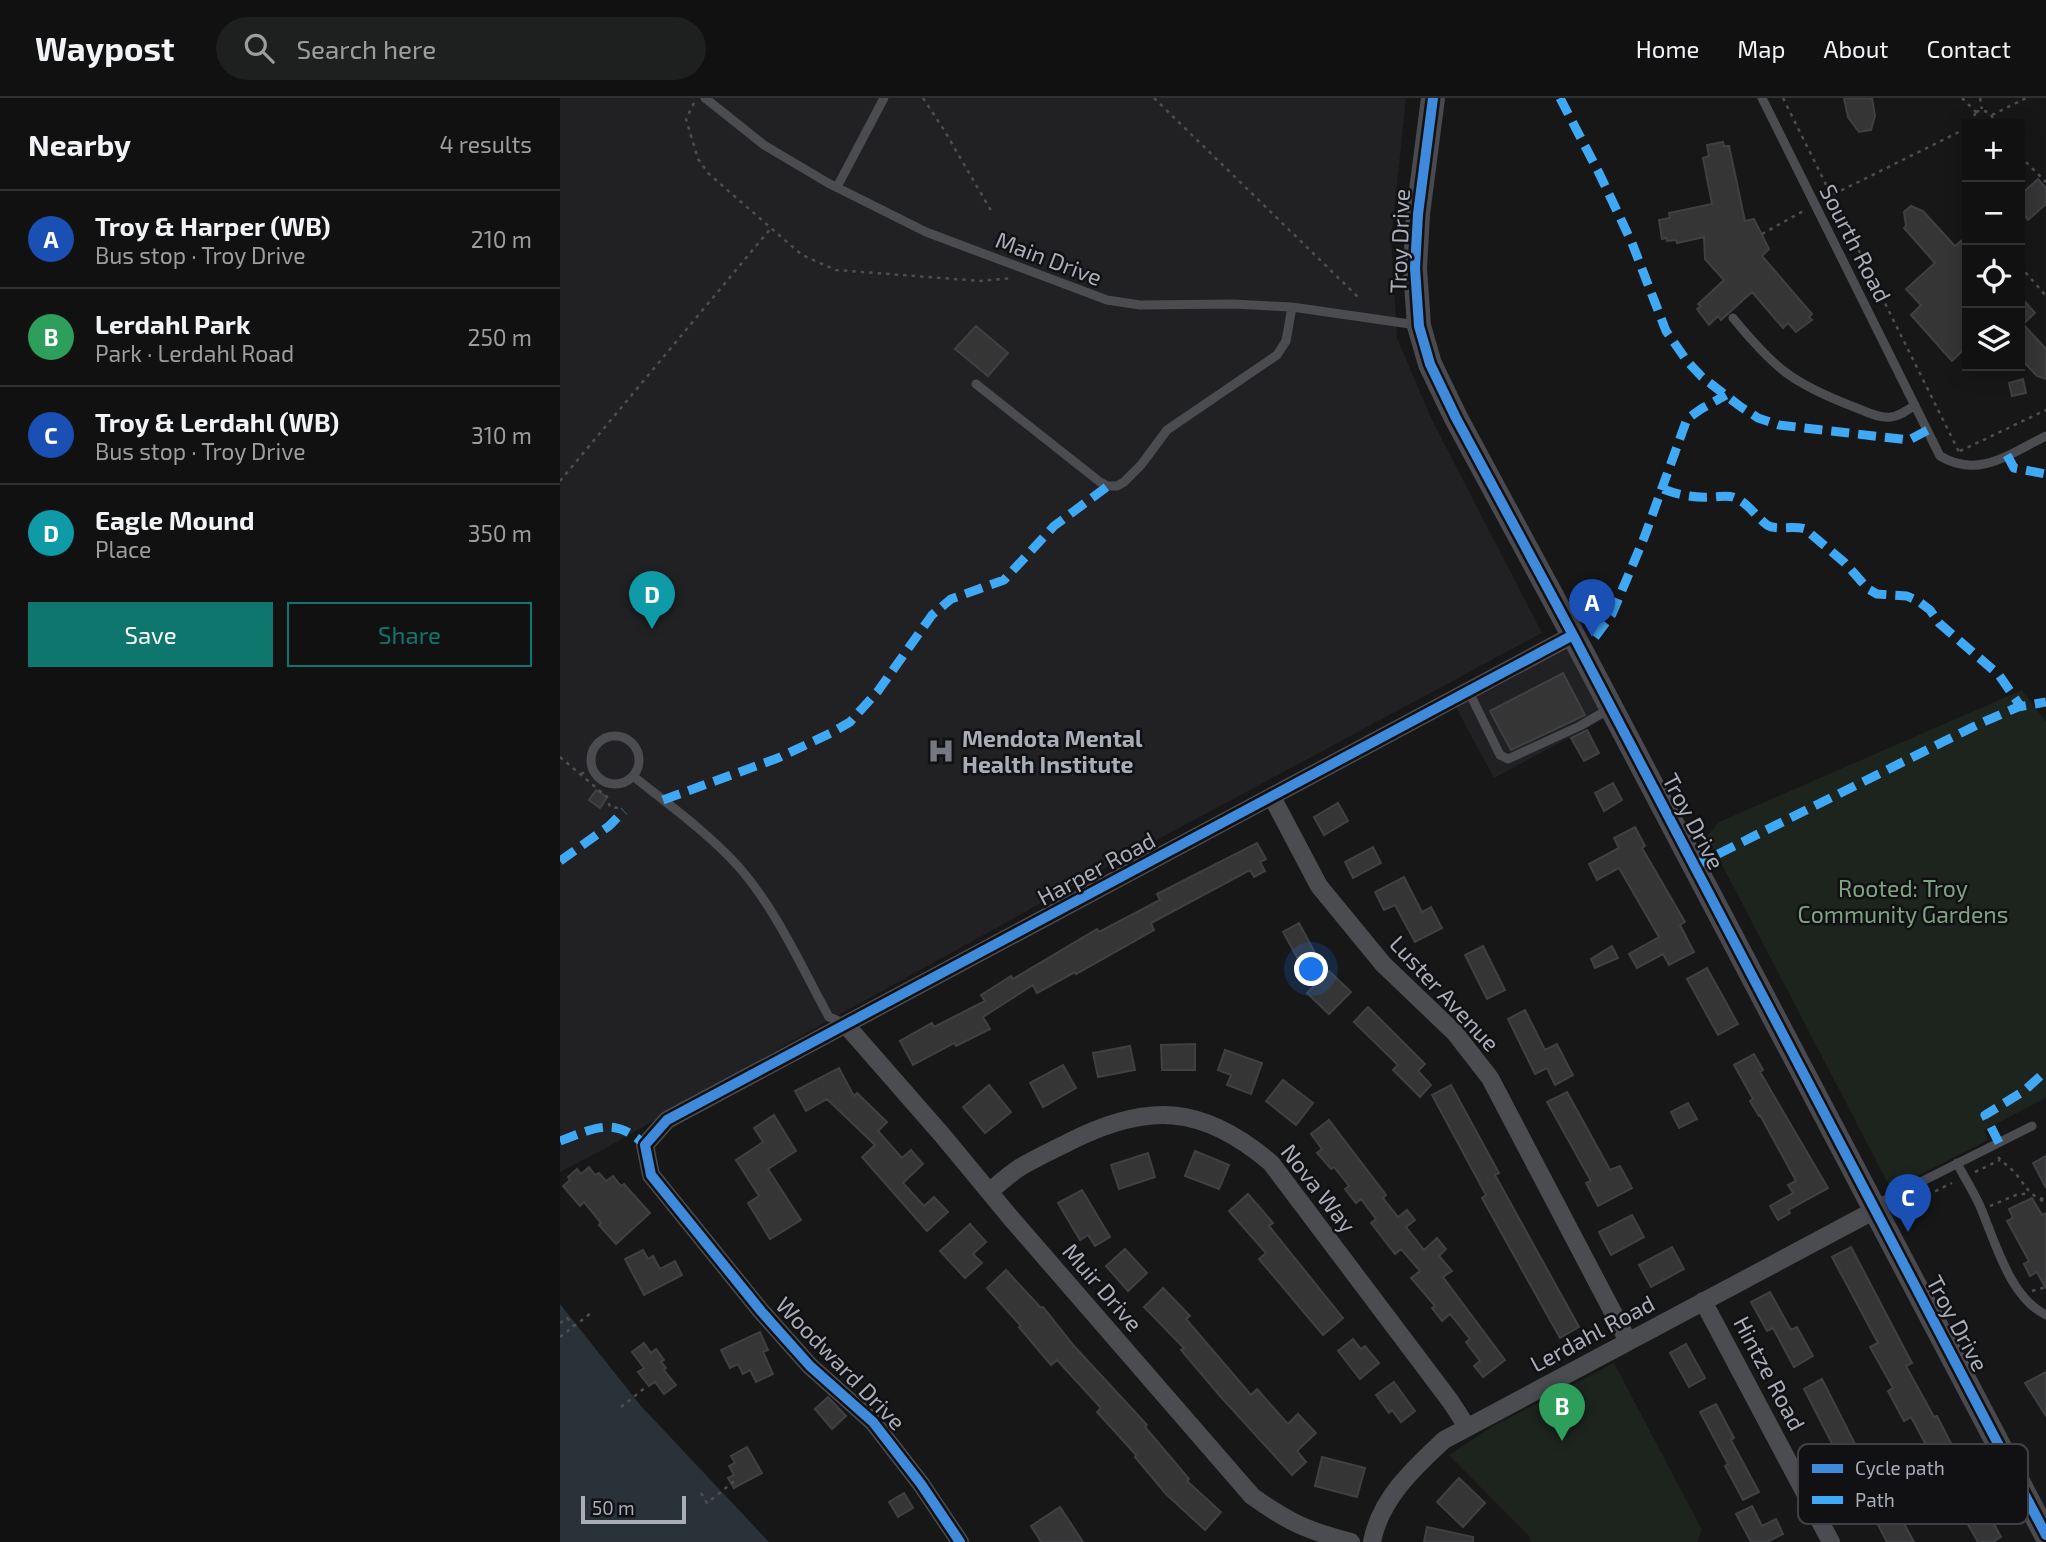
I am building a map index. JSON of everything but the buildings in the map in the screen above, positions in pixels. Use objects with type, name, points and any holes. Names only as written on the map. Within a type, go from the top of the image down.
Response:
[{"type":"street","name":"Troy Drive","points":[[1433,98],[1418,214],[1415,268],[1419,326],[1430,364],[1456,418],[1882,1208],[2000,1444]]},
{"type":"street","name":"Harper Road","points":[[645,1145],[667,1120],[1573,635]]},
{"type":"street","name":"Luster Avenue","points":[[1272,797],[1319,886],[1383,964],[1455,1033],[1490,1078],[1628,1341]]},
{"type":"street","name":"Muir Drive","points":[[846,1025],[1252,1496],[1277,1515],[1301,1528],[1352,1542]]},
{"type":"street","name":"Nova Way","points":[[989,1192],[1019,1168],[1099,1127],[1149,1115],[1189,1118],[1221,1128],[1246,1142],[1271,1163],[1467,1427]]},
{"type":"street","name":"Woodward Drive","points":[[645,1145],[651,1175],[761,1311],[810,1366],[873,1422],[921,1484],[960,1542]]},
{"type":"street","name":"Lerdahl Road","points":[[1372,1542],[1384,1507],[1410,1471],[1444,1440],[1882,1208]]},
{"type":"street","name":"Hintze Road","points":[[1703,1301],[1798,1480]]},
{"type":"street","name":"Troy Drive","points":[[2028,1499],[2046,1535]]},
{"type":"street","name":"Hintze Road","points":[[1821,1524],[1831,1542]]},
{"type":"lane","name":"Main Drive","points":[[705,98],[764,145],[837,187],[926,232],[1107,300],[1140,305],[1292,307],[1419,326]]},
{"type":"lane","points":[[837,187],[884,98]]},
{"type":"lane","name":"Sourth Road","points":[[1762,98],[1940,456],[1952,463],[1978,467],[2046,436]]},
{"type":"lane","points":[[976,384],[1100,482],[1117,486],[1133,475],[1167,430],[1277,355],[1286,341],[1292,307]]},
{"type":"lane","points":[[1732,318],[1772,363],[1817,393],[1881,417],[1900,415],[1915,405]]},
{"type":"lane","points":[[1468,690],[1500,755],[1508,759],[1612,708]]},
{"type":"lane","points":[[615,736],[630,741],[638,754],[633,776],[620,783],[600,778],[592,768],[592,753],[601,740],[615,736]]},
{"type":"lane","points":[[633,776],[691,822],[737,866],[771,911],[828,1017],[846,1025]]},
{"type":"lane","points":[[1882,1208],[1957,1163],[2032,1126]]},
{"type":"lane","points":[[1957,1163],[2022,1297],[2046,1315]]},
{"type":"path","points":[[697,98],[687,119],[698,159],[709,174],[802,255],[836,270],[981,281],[1016,278],[1032,250]]},
{"type":"path","points":[[923,98],[993,214]]},
{"type":"path","points":[[1154,98],[1358,298]]},
{"type":"path","points":[[1783,98],[1959,452],[2046,410]]},
{"type":"path","points":[[1962,98],[1976,112]]},
{"type":"path","points":[[1980,98],[1982,110]]},
{"type":"path","points":[[1992,115],[2026,98]]},
{"type":"path","points":[[1973,119],[1976,112],[1982,110],[1992,115]]},
{"type":"path","points":[[1762,234],[1814,204],[1962,130]]},
{"type":"path","points":[[2025,161],[2046,182]]},
{"type":"path","points":[[560,481],[771,228]]},
{"type":"path","points":[[2025,272],[2046,296]]},
{"type":"path","points":[[560,757],[607,797],[610,807],[621,808]]},
{"type":"path","points":[[581,774],[592,768]]},
{"type":"path","points":[[1991,1147],[2030,1193],[2046,1202]]},
{"type":"path","points":[[1972,1174],[2000,1160]]},
{"type":"path","points":[[1882,1208],[1952,1183]]},
{"type":"path","points":[[1982,1210],[2016,1195],[2030,1193]]},
{"type":"path","points":[[560,1337],[591,1313]]},
{"type":"path","points":[[560,1323],[567,1318],[574,1326]]},
{"type":"path","points":[[621,1407],[646,1388]]},
{"type":"path","points":[[701,1493],[707,1503],[737,1479]]},
{"type":"shaded area","name":"Mendota Mental Health Institute","points":[[560,98],[1406,98],[1391,240],[1397,338],[1432,420],[1542,633],[1101,870],[560,1172]]},
{"type":"shaded area","points":[[1573,635],[1615,713],[1494,778],[1452,700]]},
{"type":"shaded area","points":[[560,1304],[641,1406],[769,1542],[560,1542]]},
{"type":"green space","name":"Rooted: Troy Community Gardens","points":[[2022,690],[2046,722],[2046,1098],[1984,1130],[1988,1140],[1891,1189],[1707,836],[1719,822]]},
{"type":"green space","points":[[1614,1363],[1702,1530],[1697,1542],[1531,1542],[1529,1536],[1449,1455],[1490,1428]]},
{"type":"marked path","points":[[1560,98],[1632,243],[1666,331],[1702,377],[1758,418],[1779,425],[1909,440],[1928,430]]},
{"type":"marked path","points":[[1595,637],[1612,614],[1644,538],[1687,419],[1726,395]]},
{"type":"marked path","points":[[2007,455],[2014,468],[2046,474]]},
{"type":"marked path","points":[[663,800],[778,758],[850,722],[878,691],[932,615],[951,599],[1004,580],[1054,526],[1108,486]]},
{"type":"marked path","points":[[1663,489],[1692,496],[1733,497],[1743,502],[1771,527],[1805,529],[1845,563],[1868,589],[1877,594],[1907,596],[1930,610],[1939,623],[1999,675],[2021,707]]},
{"type":"marked path","points":[[1694,866],[1981,723],[2018,707],[2046,702]]},
{"type":"marked path","points":[[560,861],[609,826],[624,811]]},
{"type":"marked path","points":[[1999,1143],[1985,1115],[2024,1091],[2046,1071]]},
{"type":"marked path","points":[[560,1141],[604,1127],[624,1130],[645,1145]]},
{"type":"cycle path","points":[[1433,98],[1418,214],[1415,268],[1419,326],[1430,364],[1456,418],[1998,1444]]},
{"type":"cycle path","points":[[960,1542],[921,1484],[873,1422],[810,1366],[761,1311],[651,1175],[645,1145],[667,1120],[1573,635]]},
{"type":"cycle path","points":[[2028,1501],[2046,1535]]},
{"type":"place","name":"Eagle Mound","points":[[652,629]]},
{"type":"place","name":"Troy & Harper (WB)","points":[[1592,637]]},
{"type":"place","name":"Mendota Mental Health Institute","points":[[941,751]]},
{"type":"place","name":"Troy & Lerdahl (WB)","points":[[1908,1232]]},
{"type":"place","name":"Lerdahl Park","points":[[1562,1441]]}]
